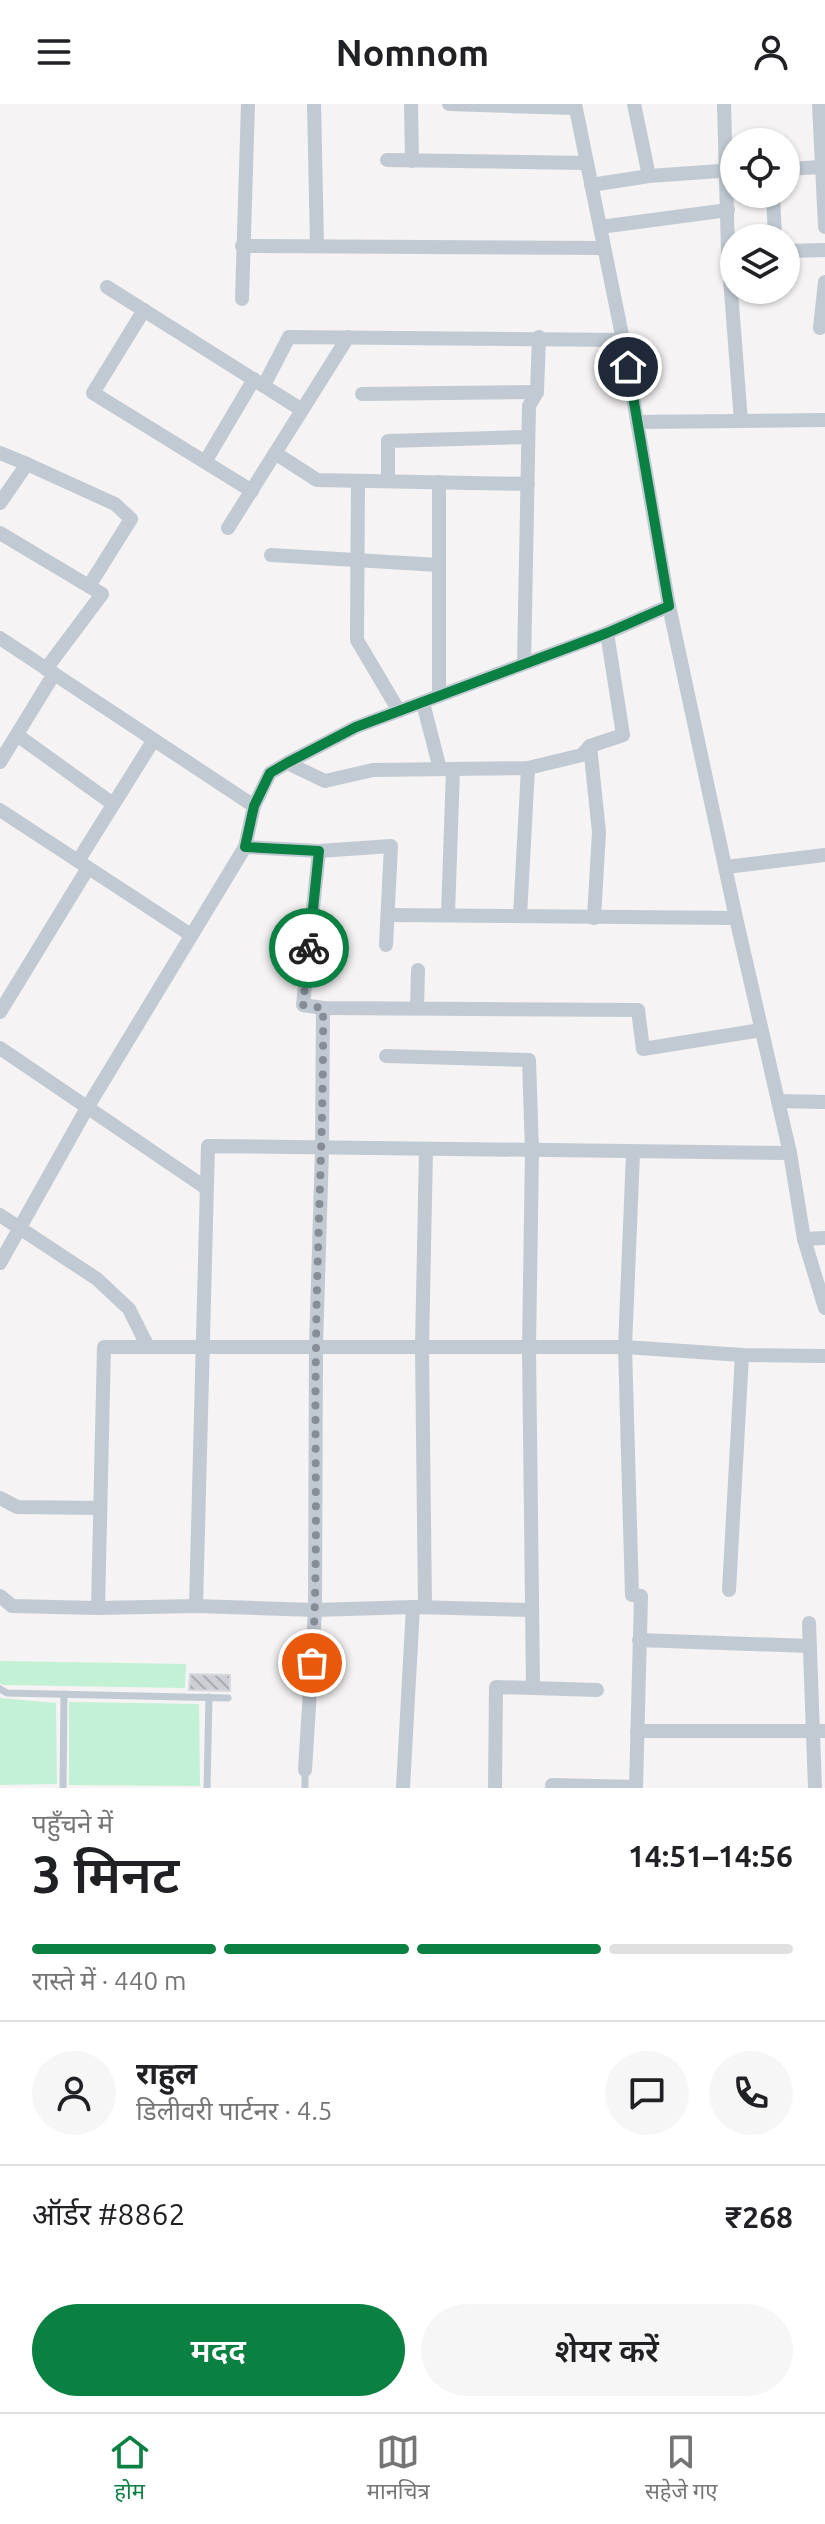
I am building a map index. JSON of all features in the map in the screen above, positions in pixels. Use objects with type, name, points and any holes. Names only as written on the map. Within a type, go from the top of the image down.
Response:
[{"type":"street","points":[[242,299],[248,104]]},
{"type":"street","points":[[314,104],[317,246]]},
{"type":"street","points":[[411,104],[412,161]]},
{"type":"street","points":[[449,104],[575,106],[623,340],[669,606],[790,1153],[804,1239],[825,1308]]},
{"type":"street","points":[[634,104],[649,176]]},
{"type":"street","points":[[724,104],[726,128]]},
{"type":"street","points":[[819,104],[825,227]]},
{"type":"street","points":[[387,160],[587,163]]},
{"type":"street","points":[[800,168],[822,167]]},
{"type":"street","points":[[591,185],[649,176],[720,171]]},
{"type":"street","points":[[600,227],[728,210],[729,224]]},
{"type":"street","points":[[242,246],[604,248]]},
{"type":"street","points":[[800,251],[825,250]]},
{"type":"street","points":[[820,328],[825,282]]},
{"type":"street","points":[[107,287],[302,410]]},
{"type":"street","points":[[734,304],[741,421]]},
{"type":"street","points":[[144,310],[93,393],[252,491]]},
{"type":"street","points":[[205,462],[289,337],[623,340]]},
{"type":"street","points":[[228,528],[348,337]]},
{"type":"street","points":[[524,664],[529,406],[537,392],[539,337]]},
{"type":"street","points":[[362,394],[537,392]]},
{"type":"street","points":[[637,422],[825,420]]},
{"type":"street","points":[[388,481],[388,441],[528,437]]},
{"type":"street","points":[[0,453],[115,504],[131,519],[89,586]]},
{"type":"street","points":[[275,453],[317,480],[528,484]]},
{"type":"street","points":[[0,503],[27,464]]},
{"type":"street","points":[[358,481],[357,640],[399,711]]},
{"type":"street","points":[[439,482],[439,696]]},
{"type":"street","points":[[0,533],[102,594],[50,672],[0,762]]},
{"type":"street","points":[[271,555],[439,565]]},
{"type":"street","points":[[0,1263],[87,1108],[245,847],[254,806],[270,773],[356,727],[607,633],[669,606]]},
{"type":"street","points":[[287,763],[325,781],[373,770],[528,768],[582,755],[590,746],[623,735],[607,633]]},
{"type":"street","points":[[0,638],[254,806]]},
{"type":"street","points":[[423,703],[446,769],[448,914]]},
{"type":"street","points":[[17,735],[113,804]]},
{"type":"street","points":[[0,1012],[83,865],[113,804],[153,741]]},
{"type":"street","points":[[590,746],[599,832],[594,918]]},
{"type":"street","points":[[520,916],[528,768]]},
{"type":"street","points":[[0,810],[191,935]]},
{"type":"street","points":[[245,847],[319,851],[391,846],[386,945]]},
{"type":"street","points":[[319,851],[303,1005],[323,1008],[638,1010],[643,1049],[761,1030]]},
{"type":"street","points":[[726,867],[825,855]]},
{"type":"street","points":[[388,915],[736,918]]},
{"type":"street","points":[[417,1008],[418,970]]},
{"type":"street","points":[[305,1770],[315,1610],[316,1346],[323,1008]]},
{"type":"street","points":[[0,1048],[206,1188]]},
{"type":"street","points":[[386,1056],[529,1060],[532,1151],[529,1348],[533,1687]]},
{"type":"street","points":[[778,1101],[825,1102]]},
{"type":"street","points":[[196,1606],[208,1146],[790,1153]]},
{"type":"street","points":[[403,1788],[419,1607],[426,1149]]},
{"type":"street","points":[[552,1785],[636,1788],[641,1596],[632,1595],[625,1347],[633,1153]]},
{"type":"street","points":[[0,1215],[97,1279],[129,1309],[148,1347]]},
{"type":"street","points":[[804,1239],[825,1238]]},
{"type":"street","points":[[98,1608],[104,1347],[625,1347],[742,1355],[825,1356]]},
{"type":"street","points":[[729,1590],[742,1355]]},
{"type":"street","points":[[0,1498],[17,1507],[100,1508]]},
{"type":"street","points":[[0,1596],[12,1606],[531,1610]]},
{"type":"street","points":[[809,1623],[818,1730],[815,1788]]},
{"type":"street","points":[[639,1640],[810,1646]]},
{"type":"street","points":[[495,1788],[496,1687],[597,1690]]},
{"type":"street","points":[[637,1731],[818,1730]]},
{"type":"lane","points":[[0,1689],[7,1693],[228,1698]]},
{"type":"lane","points":[[63,1788],[64,1694]]},
{"type":"lane","points":[[207,1788],[209,1697]]},
{"type":"lane","points":[[305,1770],[305,1788]]},
{"type":"green space","points":[[0,1661],[186,1664],[185,1688],[3,1685],[0,1683]]},
{"type":"green space","points":[[0,1698],[56,1703],[57,1784],[0,1785]]},
{"type":"green space","points":[[69,1702],[199,1704],[200,1786],[69,1785]]},
{"type":"building","points":[[190,1674],[230,1675],[230,1691],[189,1690]]},
{"type":"way so far","points":[[309,948],[303,1005],[323,1008],[312,1663]]},
{"type":"route","points":[[309,948],[319,851],[245,847],[254,806],[270,773],[356,727],[607,633],[669,606],[628,367]]}]
